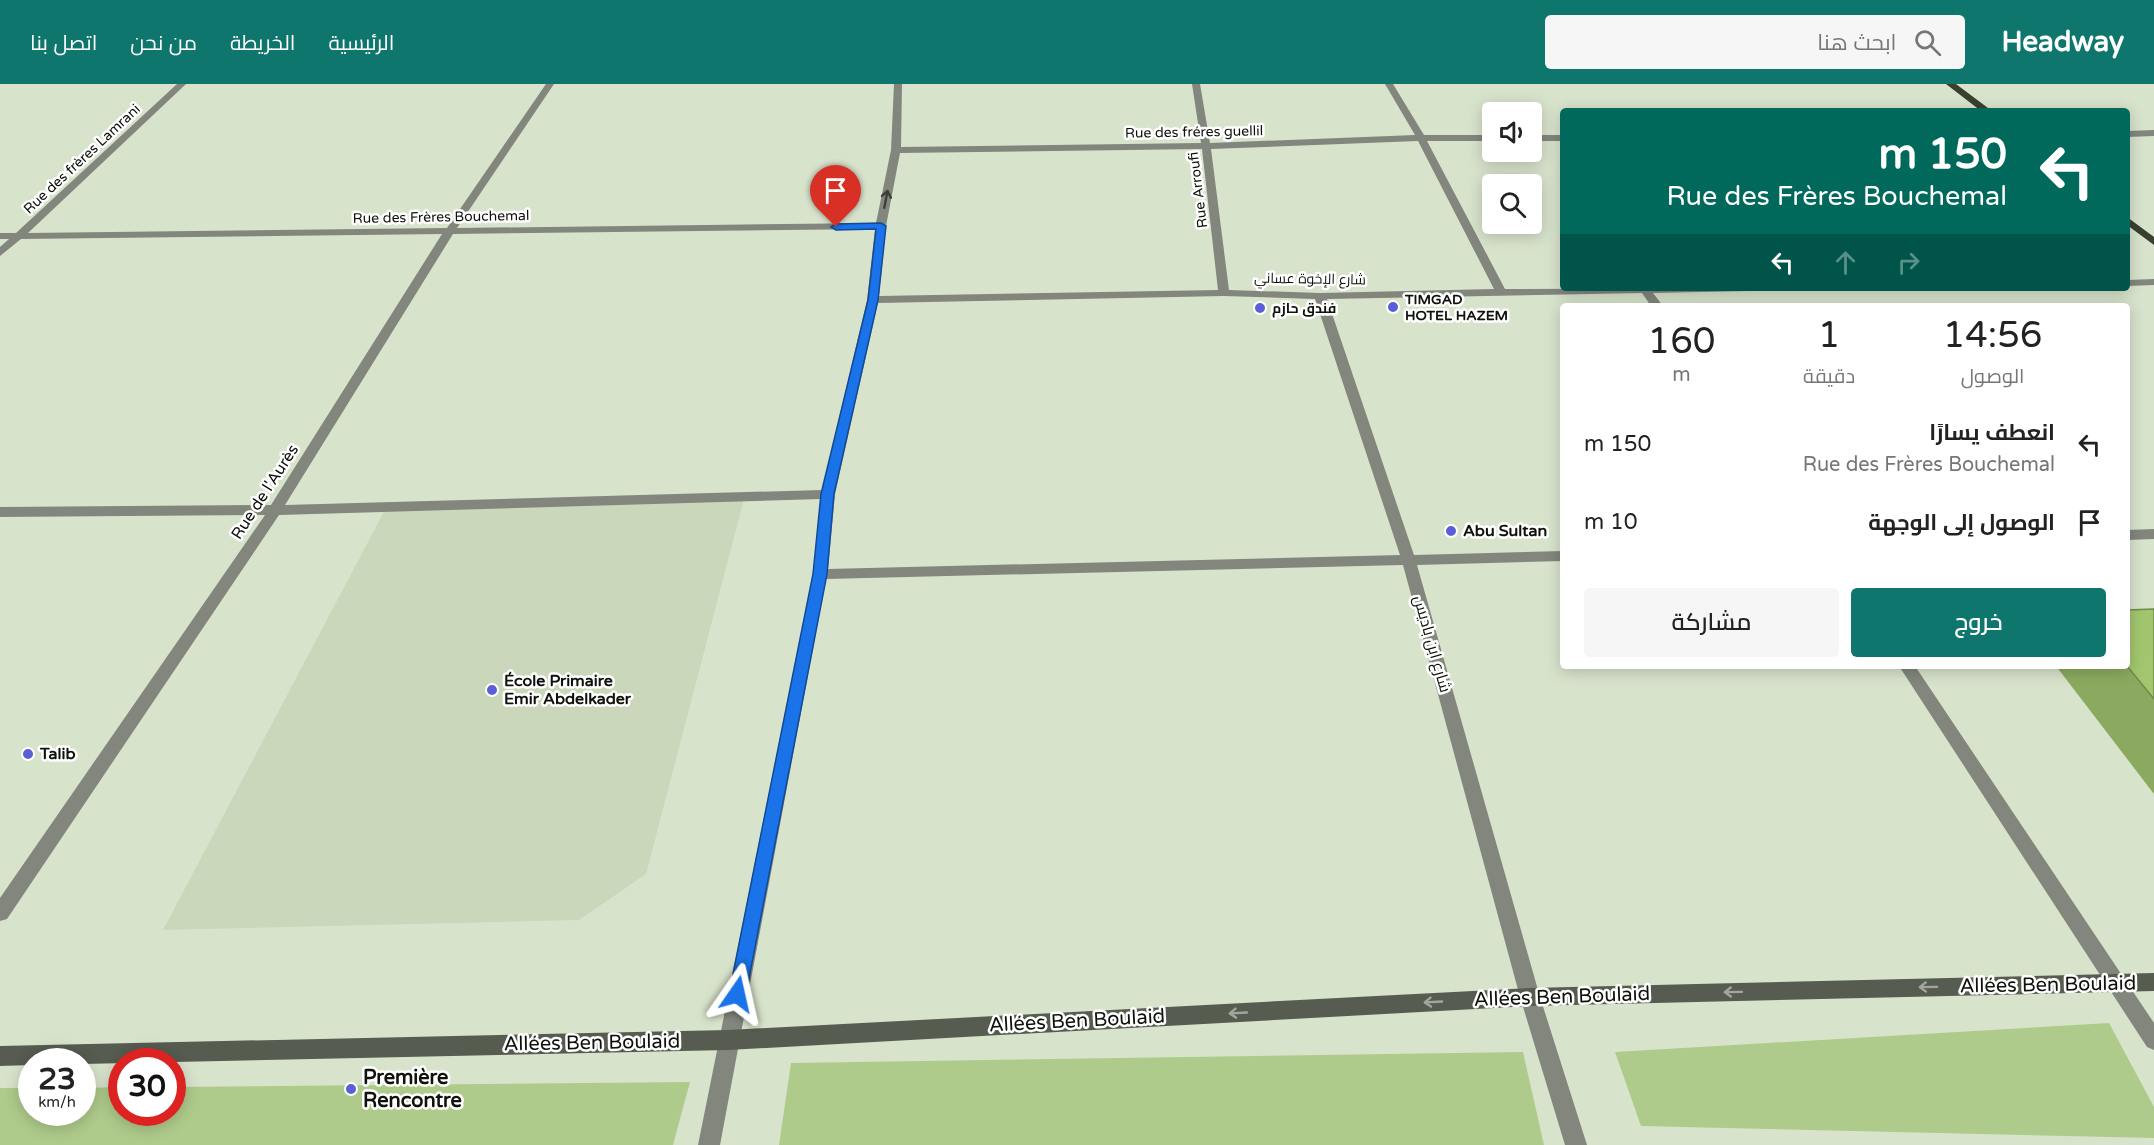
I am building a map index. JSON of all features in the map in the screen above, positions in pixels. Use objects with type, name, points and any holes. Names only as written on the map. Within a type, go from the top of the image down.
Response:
[{"type":"main road","points":[[1950,84],[1983,108]]},
{"type":"main road","points":[[2130,222],[2154,242]]},
{"type":"main road","name":"Allées Ben Boulaid","points":[[0,1056],[728,1040],[1530,997],[2154,982]]},
{"type":"street","name":"Rue des frères Lamrani","points":[[0,253],[182,84]]},
{"type":"street","name":"Rue de l'Aurès","points":[[0,913],[275,510],[449,232],[550,84]]},
{"type":"street","points":[[710,1145],[728,1040],[820,574],[828,494],[873,300],[881,226],[896,150],[898,84]]},
{"type":"street","name":"Rue Arroufi","points":[[1196,84],[1224,293]]},
{"type":"street","points":[[1389,84],[1421,138],[1500,291]]},
{"type":"street","points":[[2130,134],[2154,133]]},
{"type":"street","name":"Rue des fréres guellil","points":[[896,150],[1206,146],[1482,138]]},
{"type":"street","points":[[1542,138],[1560,138]]},
{"type":"street","name":"Rue des Frères Bouchemal","points":[[0,236],[881,226]]},
{"type":"street","points":[[2130,283],[2154,282]]},
{"type":"street","name":"شارع الإخوة عساني","points":[[873,300],[1224,293],[1320,296],[1560,291]]},
{"type":"street","name":"شارع ابن باديس","points":[[1320,296],[1409,561],[1530,997],[1576,1145]]},
{"type":"street","points":[[0,512],[275,510],[828,494]]},
{"type":"street","points":[[2130,535],[2154,534]]},
{"type":"street","points":[[820,574],[1560,556]]},
{"type":"street","points":[[1909,669],[2154,1040]]},
{"type":"shaded area","name":"École Primaire Emir Abdelkader","points":[[744,499],[646,874],[579,920],[163,930],[387,506]]},
{"type":"green space","points":[[2109,1023],[2154,1107],[2154,1138],[1641,1126],[1615,1052]]},
{"type":"green space","points":[[1523,1052],[1544,1145],[779,1145],[791,1063]]},
{"type":"green space","points":[[690,1082],[673,1145],[0,1145],[0,1088],[18,1088],[18,1126],[96,1126],[96,1088],[108,1087],[108,1126],[186,1126],[186,1087]]},
{"type":"building","points":[[2154,609],[2154,699],[2129,669],[2130,610]]},
{"type":"place","name":"TIMGAD HOTEL HAZEM","points":[[1393,307]]},
{"type":"place","name":"فندق حازم","points":[[1260,308]]},
{"type":"place","name":"Abu Sultan","points":[[1451,531]]},
{"type":"place","name":"École Primaire Emir Abdelkader","points":[[492,690]]},
{"type":"place","name":"Talib","points":[[28,754]]},
{"type":"place","name":"Première Rencontre","points":[[351,1089]]},
{"type":"route","points":[[737,994],[820,574],[828,494],[873,300],[881,226],[836,227]]}]
